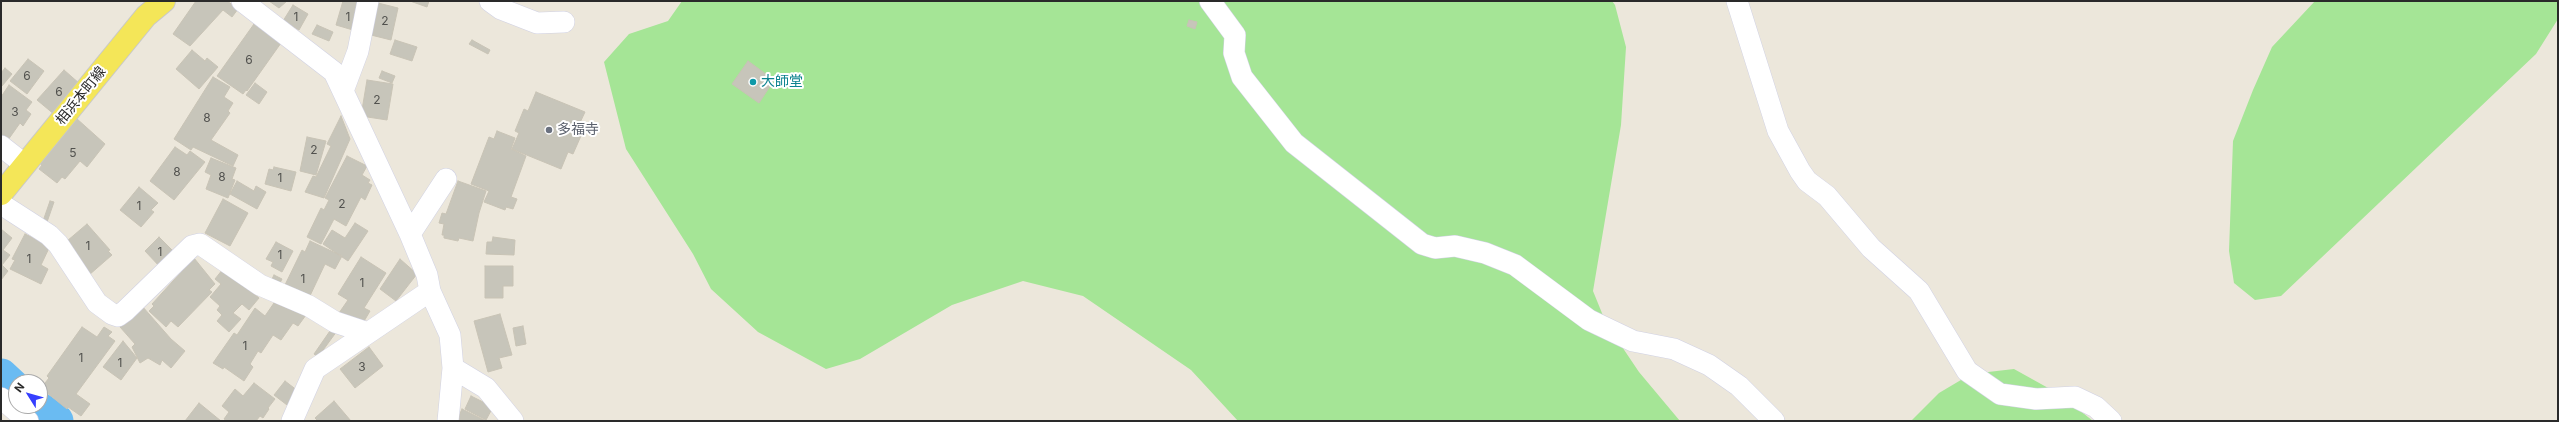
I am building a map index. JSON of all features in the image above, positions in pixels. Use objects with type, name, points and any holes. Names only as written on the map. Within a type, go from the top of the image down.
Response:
[{"type":"main road","name":"相浜本町線","points":[[1,194],[146,16],[164,1]]},
{"type":"street","points":[[242,1],[334,72],[344,91],[410,234],[427,275],[430,291],[450,335],[453,368],[448,421]]},
{"type":"street","points":[[344,91],[358,51],[368,1]]},
{"type":"street","points":[[490,1],[501,9],[537,23],[564,22]]},
{"type":"street","points":[[1210,1],[1235,35],[1234,53],[1242,77],[1294,143],[1422,244],[1435,248],[1455,246],[1485,253],[1515,265],[1589,320],[1633,341],[1674,349],[1709,365],[1744,390],[1774,421]]},
{"type":"street","points":[[1737,1],[1778,130],[1800,171],[1807,181],[1827,196],[1871,248],[1918,291],[1967,371],[2000,394],[2036,399],[2075,396],[2096,407],[2112,421]]},
{"type":"street","points":[[1,146],[24,164]]},
{"type":"street","points":[[410,234],[446,179]]},
{"type":"street","points":[[1,204],[49,235],[58,244],[97,303],[112,314],[118,316],[125,311],[192,246],[200,244],[260,285],[309,306],[335,322],[368,333]]},
{"type":"street","points":[[292,421],[315,368],[430,291]]},
{"type":"street","points":[[453,368],[486,388],[513,421]]},
{"type":"street","points":[[1,398],[28,421]]},
{"type":"green space","points":[[682,1],[1612,1],[1615,5],[1626,47],[1621,125],[1593,291],[1606,323],[1639,372],[1680,421],[1238,421],[1191,370],[1083,296],[1023,281],[952,305],[860,359],[826,369],[758,332],[711,289],[693,254],[626,149],[604,62],[629,34],[668,21]]},
{"type":"green space","points":[[2315,1],[2558,1],[2558,19],[2536,54],[2281,296],[2255,300],[2234,283],[2229,251],[2233,141],[2272,47]]},
{"type":"green space","points":[[2014,369],[2059,394],[2093,421],[1911,421],[1939,393],[1971,374]]},
{"type":"building","points":[[196,1],[227,1],[238,9],[232,17],[223,10],[190,46],[173,34]]},
{"type":"building","points":[[269,1],[287,1],[279,8]]},
{"type":"building","points":[[343,1],[361,1],[353,30],[336,25]]},
{"type":"building","points":[[410,1],[429,1],[427,7]]},
{"type":"building","points":[[378,3],[398,8],[391,40],[371,35]]},
{"type":"building","points":[[293,5],[308,14],[299,30],[283,21]]},
{"type":"building","points":[[1189,20],[1197,22],[1195,29],[1187,26]]},
{"type":"building","points":[[254,24],[281,43],[247,91],[246,90],[243,94],[217,76]]},
{"type":"building","points":[[317,25],[333,32],[329,41],[312,34]]},
{"type":"building","points":[[395,40],[417,47],[412,61],[390,54]]},
{"type":"building","points":[[472,40],[490,50],[488,54],[469,44]]},
{"type":"building","points":[[192,50],[205,61],[207,58],[218,67],[199,89],[176,69]]},
{"type":"building","points":[[28,59],[44,71],[27,94],[10,81]]},
{"type":"building","name":"大師堂","points":[[748,61],[774,80],[759,103],[732,84]]},
{"type":"building","points":[[5,68],[12,74],[2,86],[1,73]]},
{"type":"building","points":[[64,70],[80,84],[55,115],[37,100]]},
{"type":"building","points":[[382,71],[395,76],[392,83],[379,78]]},
{"type":"building","points":[[213,77],[230,87],[224,97],[233,103],[228,111],[230,113],[211,140],[238,155],[233,166],[193,147],[191,150],[174,139]]},
{"type":"building","points":[[367,80],[393,84],[387,120],[361,116]]},
{"type":"building","points":[[255,83],[267,92],[259,104],[246,95]]},
{"type":"building","points":[[9,85],[32,102],[26,110],[31,114],[23,126],[20,123],[8,140],[1,135],[1,97]]},
{"type":"building","name":"多福寺","points":[[536,92],[585,112],[578,127],[584,129],[573,154],[568,152],[561,169],[512,149],[519,133],[515,131],[524,109],[528,111]]},
{"type":"building","points":[[341,116],[350,139],[324,198],[305,192],[313,176],[316,177],[331,146],[327,144]]},
{"type":"building","points":[[76,118],[105,144],[87,167],[80,161],[65,179],[62,177],[57,183],[39,169],[42,165],[39,163]]},
{"type":"building","points":[[497,131],[515,138],[511,149],[526,156],[511,197],[517,199],[513,209],[506,207],[505,210],[484,202],[489,191],[471,184],[489,137],[494,139]]},
{"type":"building","points":[[307,137],[326,141],[316,175],[300,171]]},
{"type":"building","points":[[175,147],[187,155],[190,151],[205,162],[174,200],[150,181]]},
{"type":"building","points":[[347,156],[367,166],[362,175],[370,180],[368,183],[372,185],[365,200],[361,197],[346,226],[334,219],[321,244],[307,237],[321,208],[324,210],[329,200],[325,198]]},
{"type":"building","points":[[211,158],[236,168],[232,179],[235,180],[228,198],[206,189],[211,175],[205,172]]},
{"type":"building","points":[[274,167],[296,172],[291,191],[265,184],[269,169],[273,170]]},
{"type":"building","points":[[237,181],[254,191],[256,186],[266,192],[257,209],[230,194]]},
{"type":"building","points":[[458,181],[486,191],[479,213],[473,241],[459,238],[458,241],[444,238],[444,235],[442,235],[444,224],[439,223],[442,213],[446,214]]},
{"type":"building","points":[[139,187],[158,203],[151,210],[154,212],[141,227],[120,210]]},
{"type":"building","points":[[223,199],[248,213],[230,246],[205,233]]},
{"type":"building","points":[[50,201],[54,202],[46,225],[42,224]]},
{"type":"building","points":[[355,223],[368,231],[348,261],[323,244],[332,230],[345,238]]},
{"type":"building","points":[[87,224],[110,250],[108,251],[112,255],[89,275],[67,241]]},
{"type":"building","points":[[1,229],[12,238],[3,250],[10,255],[2,265],[8,271],[1,280]]},
{"type":"building","points":[[25,234],[50,246],[41,265],[48,269],[41,284],[10,269],[15,260],[12,259]]},
{"type":"building","points":[[159,237],[176,254],[161,268],[145,251]]},
{"type":"building","points":[[493,237],[515,240],[514,255],[486,254],[487,242],[492,242]]},
{"type":"building","points":[[310,241],[342,256],[335,269],[325,264],[308,300],[283,289],[302,250],[305,252]]},
{"type":"building","points":[[276,242],[293,251],[282,272],[271,266],[273,262],[266,259]]},
{"type":"building","points":[[361,257],[386,273],[364,308],[370,311],[363,323],[339,313],[348,300],[338,294]]},
{"type":"building","points":[[194,258],[215,284],[209,290],[212,292],[178,327],[171,321],[166,327],[149,311],[154,306],[152,304]]},
{"type":"building","points":[[400,259],[417,274],[396,301],[380,289]]},
{"type":"building","points":[[485,266],[513,266],[513,286],[503,286],[503,298],[485,298]]},
{"type":"building","points":[[223,269],[259,298],[249,310],[242,304],[233,313],[241,319],[229,332],[217,321],[222,315],[217,310],[220,306],[210,297],[221,284],[215,279]]},
{"type":"building","points":[[274,275],[282,279],[278,287],[270,283]]},
{"type":"building","points":[[274,303],[306,315],[298,326],[293,323],[281,340],[273,335],[261,353],[258,351],[250,364],[253,367],[244,381],[224,367],[223,369],[213,363],[234,333],[237,335],[255,308],[265,316]]},
{"type":"building","points":[[142,306],[171,339],[185,351],[171,368],[162,360],[160,365],[148,358],[140,363],[132,347],[135,344],[120,327]]},
{"type":"building","points":[[500,314],[512,355],[499,358],[502,368],[488,372],[474,321]]},
{"type":"building","points":[[523,326],[526,344],[516,346],[513,328]]},
{"type":"building","points":[[82,327],[97,337],[104,327],[112,332],[108,336],[115,341],[76,394],[90,404],[81,416],[68,407],[67,409],[48,394],[48,375]]},
{"type":"building","points":[[332,328],[337,331],[318,357],[314,354]]},
{"type":"building","points":[[123,341],[137,358],[121,380],[103,367]]},
{"type":"building","points":[[369,347],[383,366],[355,388],[340,369]]},
{"type":"building","points":[[285,381],[298,391],[287,405],[274,395]]},
{"type":"building","points":[[254,383],[275,399],[263,418],[260,416],[256,421],[227,421],[224,419],[229,412],[222,406],[235,389],[243,396]]},
{"type":"building","points":[[471,396],[493,407],[486,420],[465,409]]},
{"type":"building","points":[[334,401],[351,421],[318,421],[315,418]]},
{"type":"building","points":[[199,403],[221,421],[185,421]]},
{"type":"building","points":[[462,409],[486,421],[460,421],[458,418]]},
{"type":"waterway","points":[[1,376],[8,383]]},
{"type":"waterway","points":[[46,414],[56,421]]},
{"type":"place","name":"大師堂","points":[[753,82]]},
{"type":"place","name":"多福寺","points":[[549,130]]}]
